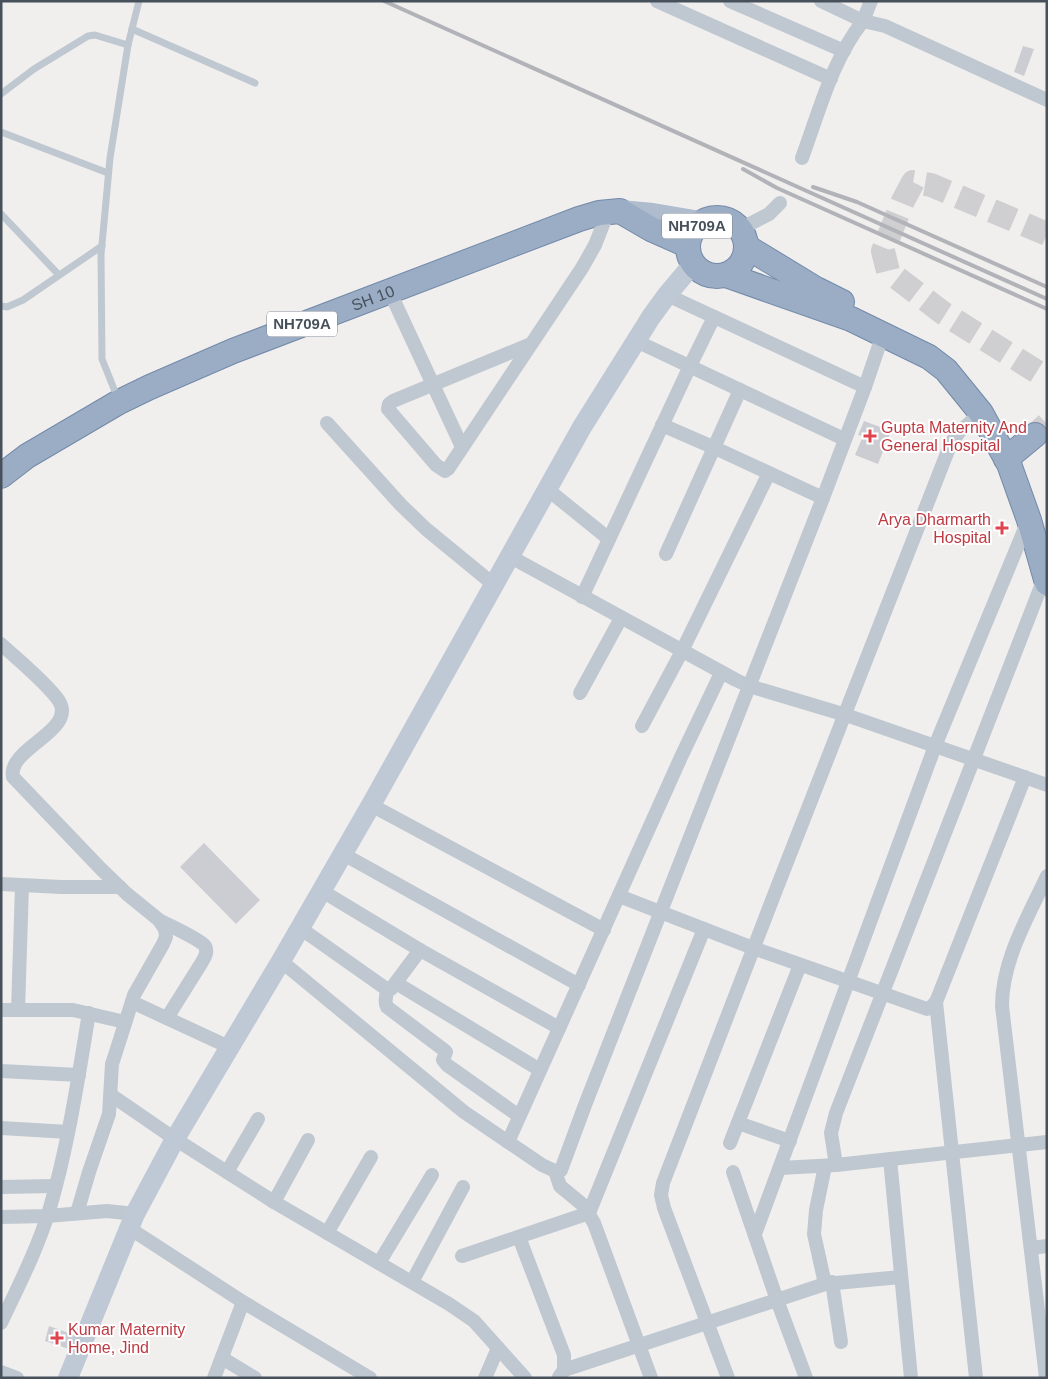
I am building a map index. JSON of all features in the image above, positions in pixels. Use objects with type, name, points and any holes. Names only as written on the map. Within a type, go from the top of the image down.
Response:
[{"type":"highway","name":"NH709A","points":[[614,211],[652,228],[690,255],[704,273],[716,276],[726,275],[738,268],[744,260],[743,238]]},
{"type":"highway","name":"SH 10","points":[[1,476],[27,456],[119,402],[150,387],[234,351],[389,290],[579,219],[614,211]]},
{"type":"highway","name":"NH709A","points":[[690,255],[690,234],[700,222],[717,217],[730,221],[743,238],[816,289],[846,305],[932,343],[950,355],[971,380],[981,413]]},
{"type":"highway","name":"NH709A","points":[[726,275],[851,319],[929,357],[946,370],[981,413],[1006,459],[1029,520],[1046,580]]},
{"type":"highway","points":[[1006,459],[1035,435]]},
{"type":"main road","name":"SH 10","points":[[614,211],[652,214],[700,222]]},
{"type":"main road","name":"NH709A","points":[[68,1378],[132,1221],[175,1138],[322,891],[582,427],[667,295],[690,255]]},
{"type":"street","points":[[657,1],[831,79]]},
{"type":"street","points":[[730,1],[844,51]]},
{"type":"street","points":[[820,1],[863,21],[886,26],[1047,100]]},
{"type":"street","points":[[802,158],[831,79],[852,34],[863,21],[871,1]]},
{"type":"street","points":[[743,238],[780,203]]},
{"type":"street","points":[[531,344],[393,401],[389,404],[388,409],[436,465],[445,471],[448,469],[582,268],[614,211]]},
{"type":"street","points":[[389,290],[462,447]]},
{"type":"street","points":[[667,295],[865,387]]},
{"type":"street","points":[[582,597],[714,317]]},
{"type":"street","points":[[281,962],[464,1112],[542,1165],[555,1171],[561,1170],[823,498],[884,334]]},
{"type":"street","points":[[636,341],[844,439]]},
{"type":"street","points":[[666,554],[740,390]]},
{"type":"street","points":[[728,1378],[664,1208],[661,1195],[663,1183],[951,443],[960,431],[981,413]]},
{"type":"street","points":[[327,423],[401,505],[426,529],[493,584]]},
{"type":"street","points":[[662,425],[823,498]]},
{"type":"street","points":[[642,726],[682,651],[769,473]]},
{"type":"street","points":[[547,489],[610,539]]},
{"type":"street","points":[[755,1234],[935,746],[1029,520]]},
{"type":"street","points":[[508,556],[721,673],[749,686],[846,715],[1047,785]]},
{"type":"street","points":[[842,1342],[829,1283],[814,1234],[816,1210],[830,1165],[833,1120],[1046,580]]},
{"type":"street","points":[[580,693],[622,618]]},
{"type":"street","points":[[1,644],[44,684],[59,701],[61,707],[60,720],[6,772],[120,887],[159,920],[204,944],[206,955],[167,1018]]},
{"type":"street","points":[[508,1142],[721,673]]},
{"type":"street","points":[[619,896],[753,948],[927,1009],[936,1002],[1025,777]]},
{"type":"street","points":[[371,805],[604,930]]},
{"type":"street","points":[[343,854],[579,985]]},
{"type":"street","points":[[1046,1378],[1002,1006],[1002,992],[1009,962],[1047,876]]},
{"type":"street","points":[[1,884],[120,887]]},
{"type":"street","points":[[18,1010],[22,886]]},
{"type":"street","points":[[322,891],[420,950],[559,1028]]},
{"type":"street","points":[[77,1213],[109,1114],[112,1064],[125,1022],[138,987],[166,937],[165,929],[159,920]]},
{"type":"street","points":[[300,928],[385,988],[391,988],[540,1070]]},
{"type":"street","points":[[462,1256],[589,1213],[704,929]]},
{"type":"street","points":[[420,950],[391,988],[385,1001],[387,1007],[444,1050],[446,1052],[443,1060],[447,1065],[519,1116]]},
{"type":"street","points":[[730,1143],[800,965]]},
{"type":"street","points":[[132,1002],[229,1047]]},
{"type":"street","points":[[936,1002],[976,1378]]},
{"type":"street","points":[[1,1010],[73,1010],[125,1022]]},
{"type":"street","points":[[1,1323],[24,1275],[47,1216],[68,1132],[89,1013]]},
{"type":"street","points":[[1,1071],[79,1075]]},
{"type":"street","points":[[111,1094],[274,1202],[449,1304],[474,1321],[525,1378]]},
{"type":"street","points":[[227,1172],[258,1119]]},
{"type":"street","points":[[738,1123],[790,1141]]},
{"type":"street","points":[[1,1128],[68,1132]]},
{"type":"street","points":[[274,1202],[308,1140]]},
{"type":"street","points":[[780,1168],[830,1165],[1047,1142]]},
{"type":"street","points":[[327,1233],[370,1157]]},
{"type":"street","points":[[890,1159],[911,1378]]},
{"type":"street","points":[[555,1171],[560,1186],[583,1205],[589,1213],[651,1378]]},
{"type":"street","points":[[733,1172],[806,1378]]},
{"type":"street","points":[[379,1263],[432,1175]]},
{"type":"street","points":[[1,1187],[55,1186]]},
{"type":"street","points":[[412,1282],[463,1187]]},
{"type":"street","points":[[1,1217],[116,1211],[243,1302],[370,1378]]},
{"type":"street","points":[[519,1237],[564,1355],[561,1374]]},
{"type":"street","points":[[1031,1248],[1047,1246]]},
{"type":"street","points":[[561,1374],[639,1344],[829,1283],[901,1276]]},
{"type":"street","points":[[214,1378],[243,1302]]},
{"type":"street","points":[[485,1378],[498,1348]]},
{"type":"street","points":[[222,1358],[254,1378]]},
{"type":"street","points":[[1,1372],[18,1378]]},
{"type":"lane","points":[[119,402],[102,359],[102,246],[108,173],[128,45],[139,1]]},
{"type":"lane","points":[[132,30],[255,83]]},
{"type":"lane","points":[[1,94],[34,69],[88,36],[95,35],[128,45]]},
{"type":"lane","points":[[1,132],[108,173]]},
{"type":"lane","points":[[1,214],[58,275]]},
{"type":"lane","points":[[1,306],[7,307],[22,300],[102,246]]},
{"type":"building","points":[[1023,46],[1034,49],[1024,76],[1014,72]]},
{"type":"building","points":[[864,421],[891,431],[878,464],[855,455],[863,436],[858,435]]},
{"type":"building","points":[[204,843],[260,900],[236,924],[180,867]]},
{"type":"building","points":[[49,1326],[80,1337],[75,1351],[45,1341]]},
{"type":"tunnel","points":[[1047,234],[931,185],[913,182],[903,201],[883,251],[888,271],[943,313],[1047,378]]},
{"type":"tunnel","points":[[1035,435],[1047,424]]},
{"type":"railway","points":[[384,1],[1047,299]]},
{"type":"railway","points":[[743,169],[777,188],[1047,309]]},
{"type":"railway","points":[[813,187],[857,202],[1047,287]]},
{"type":"place","name":"Gupta Maternity And General Hospital","points":[[870,436]]},
{"type":"place","name":"Arya Dharmarth Hospital","points":[[1002,528]]},
{"type":"place","name":"Kumar Maternity Home, Jind","points":[[57,1338]]}]
